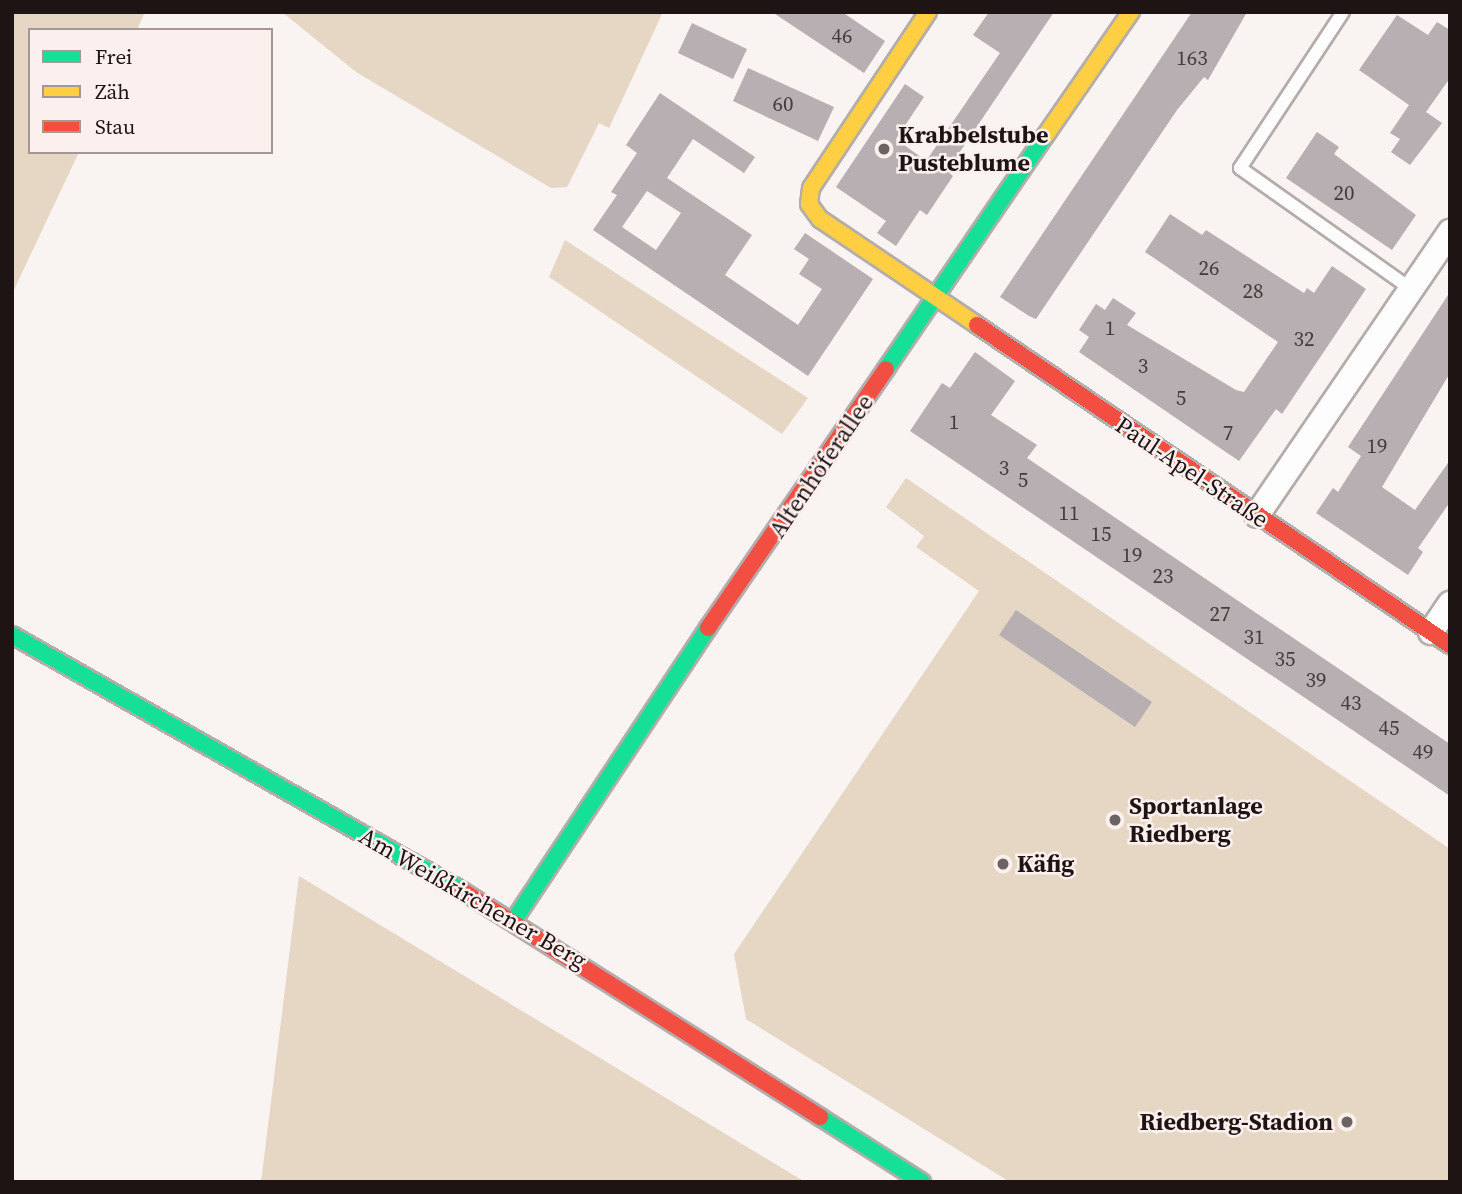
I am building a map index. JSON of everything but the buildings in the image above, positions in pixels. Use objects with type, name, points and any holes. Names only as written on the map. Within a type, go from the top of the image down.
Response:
[{"type":"street","name":"Paul-Apel-Straße","points":[[928,12],[811,188],[809,204],[820,219],[1440,639]]},
{"type":"street","name":"Altenhöferallee","points":[[514,920],[639,727],[1131,12]]},
{"type":"street","points":[[1257,515],[1450,232]]},
{"type":"street","points":[[1440,639],[1450,604]]},
{"type":"street","name":"Am Weißkirchener Berg","points":[[12,635],[514,920],[922,1182]]},
{"type":"lane","points":[[1342,12],[1240,167],[1412,290]]},
{"type":"shaded area","points":[[12,12],[145,12],[138,28],[28,28],[28,154],[78,154],[12,294]]},
{"type":"shaded area","points":[[282,12],[663,12],[609,128],[599,123],[567,187],[551,188],[356,72]]},
{"type":"shaded area","points":[[565,240],[808,398],[782,434],[549,277]]},
{"type":"shaded area","name":"Sportanlage Riedberg","points":[[906,478],[1450,849],[1450,1182],[1010,1182],[746,1019],[734,954],[979,591],[916,547],[924,536],[886,507]]},
{"type":"shaded area","points":[[299,876],[805,1182],[261,1182]]},
{"type":"traffic: fast","points":[[886,369],[1045,136]]},
{"type":"traffic: fast","points":[[514,920],[708,628]]},
{"type":"traffic: fast","points":[[12,635],[461,890]]},
{"type":"traffic: fast","points":[[820,1117],[922,1182]]},
{"type":"traffic: slow","points":[[928,12],[811,188],[809,204],[820,219],[977,325]]},
{"type":"traffic: slow","points":[[1045,136],[1131,12]]},
{"type":"traffic: jam","points":[[977,325],[1450,645]]},
{"type":"traffic: jam","points":[[708,628],[886,369]]},
{"type":"traffic: jam","points":[[461,890],[820,1117]]},
{"type":"place","name":"Krabbelstube Pusteblume","points":[[884,149]]},
{"type":"place","name":"Sportanlage Riedberg","points":[[1115,820]]},
{"type":"place","name":"Käfig","points":[[1003,864]]},
{"type":"place","name":"Riedberg-Stadion","points":[[1347,1122]]}]
